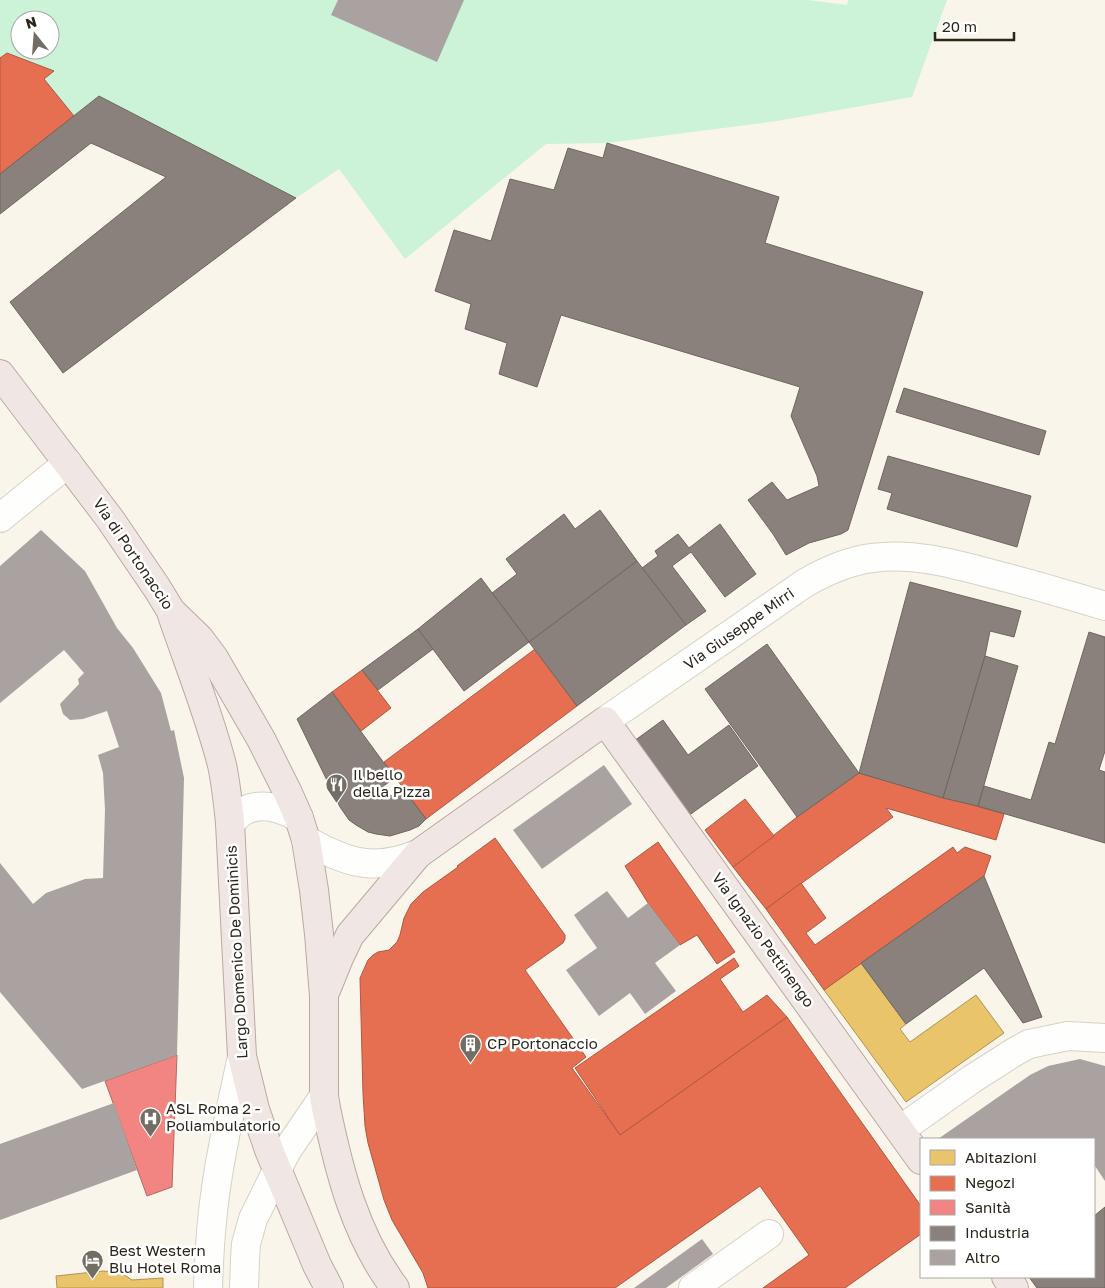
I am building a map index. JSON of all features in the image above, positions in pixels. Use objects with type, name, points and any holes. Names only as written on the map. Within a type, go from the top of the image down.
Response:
[{"type":"main road","name":"Via di Portonaccio","points":[[0,374],[110,519],[171,611],[199,638],[214,658],[261,739],[303,829]]},
{"type":"main road","name":"Largo Domenico De Dominicis","points":[[171,611],[208,717],[222,765],[228,796],[242,1056],[255,1109],[269,1150],[278,1169]]},
{"type":"main road","name":"Via Giuseppe Mirri","points":[[324,996],[336,963],[350,935],[418,854],[605,721]]},
{"type":"main road","name":"Via Ignazio Pettinengo","points":[[605,721],[920,1159]]},
{"type":"main road","points":[[303,829],[318,934],[324,996],[324,1096],[336,1155],[351,1206],[368,1244],[395,1288]]},
{"type":"main road","points":[[278,1169],[317,1265],[329,1288]]},
{"type":"street","points":[[0,518],[68,463]]},
{"type":"street","name":"Via Giuseppe Mirri","points":[[605,721],[805,583],[828,571],[854,561],[892,556],[911,556],[958,564],[1105,606]]},
{"type":"street","points":[[230,823],[242,812],[262,806],[289,812],[303,829]]},
{"type":"street","name":"Via Giuseppe Mirri","points":[[303,829],[327,852],[344,859],[362,863],[397,862],[418,854]]},
{"type":"street","points":[[900,1130],[972,1079],[1029,1044],[1068,1036],[1105,1038]]},
{"type":"street","points":[[208,1288],[210,1238],[216,1189],[242,1056]]},
{"type":"street","points":[[244,1288],[244,1259],[253,1219],[294,1141],[324,1096]]},
{"type":"street","points":[[693,1288],[770,1234]]},
{"type":"green space","points":[[0,0],[808,0],[847,5],[848,0],[947,0],[912,97],[777,121],[607,143],[546,144],[405,259],[339,169],[296,198],[99,96],[74,116],[44,79],[53,71],[25,60],[60,60],[60,10],[10,10],[10,54],[7,53],[0,58]]},
{"type":"building: Abitazioni","points":[[861,963],[906,1024],[900,1029],[910,1042],[976,995],[1004,1033],[906,1102],[824,990]]},
{"type":"building: Abitazioni","name":"Best Western Blu Hotel Roma","points":[[103,1271],[115,1272],[132,1280],[163,1278],[163,1288],[57,1288],[56,1276]]},
{"type":"building: Negozi","points":[[7,53],[10,54],[10,60],[25,60],[54,71],[44,79],[74,116],[0,174],[0,58]]},
{"type":"building: Negozi","points":[[535,649],[577,706],[426,819],[384,762]]},
{"type":"building: Negozi","points":[[362,670],[391,708],[361,731],[332,692]]},
{"type":"building: Negozi","points":[[859,773],[1004,814],[996,840],[886,808],[893,817],[766,909],[733,867],[797,817]]},
{"type":"building: Negozi","points":[[745,799],[774,836],[733,867],[705,830]]},
{"type":"building: Negozi","name":"CP Portonaccio","points":[[495,838],[565,935],[563,943],[525,970],[586,1057],[572,1068],[620,1135],[787,1017],[920,1205],[920,1235],[845,1288],[763,1288],[809,1255],[760,1186],[615,1288],[428,1288],[423,1273],[392,1220],[384,1200],[368,1143],[363,1094],[360,978],[368,960],[373,955],[389,950],[397,942],[404,918],[411,904],[423,892]]},
{"type":"building: Negozi","points":[[658,842],[735,952],[717,964],[697,935],[680,945],[648,903],[625,866]]},
{"type":"building: Negozi","points":[[953,847],[957,853],[965,847],[991,856],[984,876],[824,990],[766,909],[801,883],[826,918],[806,933],[815,945]]},
{"type":"building: Negozi","points":[[734,958],[739,966],[720,979],[743,1012],[767,995],[787,1017],[620,1135],[575,1068]]},
{"type":"building: Sanità","name":"ASL Roma 2 - Poliambulatorio","points":[[177,1055],[172,1187],[147,1196],[105,1081]]},
{"type":"building: Industria","points":[[99,96],[296,198],[63,373],[10,302],[166,177],[91,143],[0,214],[0,174]]},
{"type":"building: Industria","points":[[607,143],[779,197],[765,243],[923,292],[848,530],[841,534],[809,543],[786,555],[748,500],[772,482],[787,500],[819,486],[817,476],[791,416],[800,387],[561,315],[537,387],[499,374],[507,343],[465,329],[471,304],[435,291],[454,230],[491,241],[510,179],[554,190],[568,148],[603,158]]},
{"type":"building: Industria","points":[[904,388],[1046,431],[1039,455],[896,412]]},
{"type":"building: Industria","points":[[888,456],[1031,496],[1017,547],[887,509],[892,493],[878,489]]},
{"type":"building: Industria","points":[[600,510],[637,561],[529,642],[492,593],[517,574],[506,559],[564,514],[575,529]]},
{"type":"building: Industria","points":[[720,524],[756,574],[725,597],[691,552],[672,566],[706,611],[686,625],[642,568],[658,556],[655,551],[678,534],[689,548]]},
{"type":"building: Industria","points":[[637,561],[686,625],[577,706],[529,642]]},
{"type":"building: Industria","points":[[481,578],[529,642],[464,691],[418,629]]},
{"type":"building: Industria","points":[[910,582],[1021,611],[1014,637],[990,631],[985,656],[943,798],[859,773]]},
{"type":"building: Industria","points":[[418,629],[433,649],[378,690],[362,670]]},
{"type":"building: Industria","points":[[1089,632],[1105,637],[1105,751],[1099,770],[1105,772],[1105,843],[978,806],[984,786],[1031,800],[1049,742],[1055,744]]},
{"type":"building: Industria","points":[[767,644],[859,773],[797,817],[705,689]]},
{"type":"building: Industria","points":[[985,656],[1018,666],[978,806],[943,798]]},
{"type":"building: Industria","points":[[332,692],[395,778],[379,789],[383,795],[395,796],[404,790],[426,819],[419,826],[390,836],[376,834],[368,832],[349,820],[340,807],[297,719]]},
{"type":"building: Industria","points":[[663,720],[688,755],[729,725],[758,766],[688,816],[634,741]]},
{"type":"building: Industria","points":[[984,876],[1042,1017],[1023,1023],[984,968],[906,1024],[861,963]]},
{"type":"building: Industria","points":[[1105,1207],[1105,1288],[1037,1288],[1030,1278],[1095,1278],[1095,1215]]},
{"type":"building: Altro","points":[[338,0],[464,0],[437,62],[331,15]]},
{"type":"building: Altro","points":[[41,530],[85,571],[117,628],[133,648],[161,693],[171,731],[174,730],[184,778],[177,1055],[82,1089],[0,992],[0,863],[33,904],[46,893],[85,879],[103,878],[105,810],[103,773],[98,755],[119,747],[107,711],[83,719],[70,720],[63,714],[60,704],[79,684],[78,679],[84,673],[64,650],[0,703],[0,566]]},
{"type":"building: Altro","points":[[604,765],[632,804],[542,869],[513,830]]},
{"type":"building: Altro","points":[[607,891],[628,918],[648,903],[680,945],[655,963],[676,991],[645,1014],[630,993],[599,1016],[566,970],[597,948],[574,915]]},
{"type":"building: Altro","points":[[1080,1059],[1105,1066],[1105,1181],[1095,1166],[1095,1138],[939,1138],[1030,1075],[1048,1066]]},
{"type":"building: Altro","points":[[114,1103],[137,1170],[0,1220],[0,1144]]},
{"type":"building: Altro","points":[[702,1239],[713,1254],[666,1288],[634,1288]]},
{"type":"place","name":"Il bello della Pizza","points":[[337,803]]},
{"type":"place","name":"CP Portonaccio","points":[[471,1063]]},
{"type":"place","name":"ASL Roma 2 - Poliambulatorio","points":[[150,1137]]},
{"type":"place","name":"Best Western Blu Hotel Roma","points":[[93,1279]]}]
